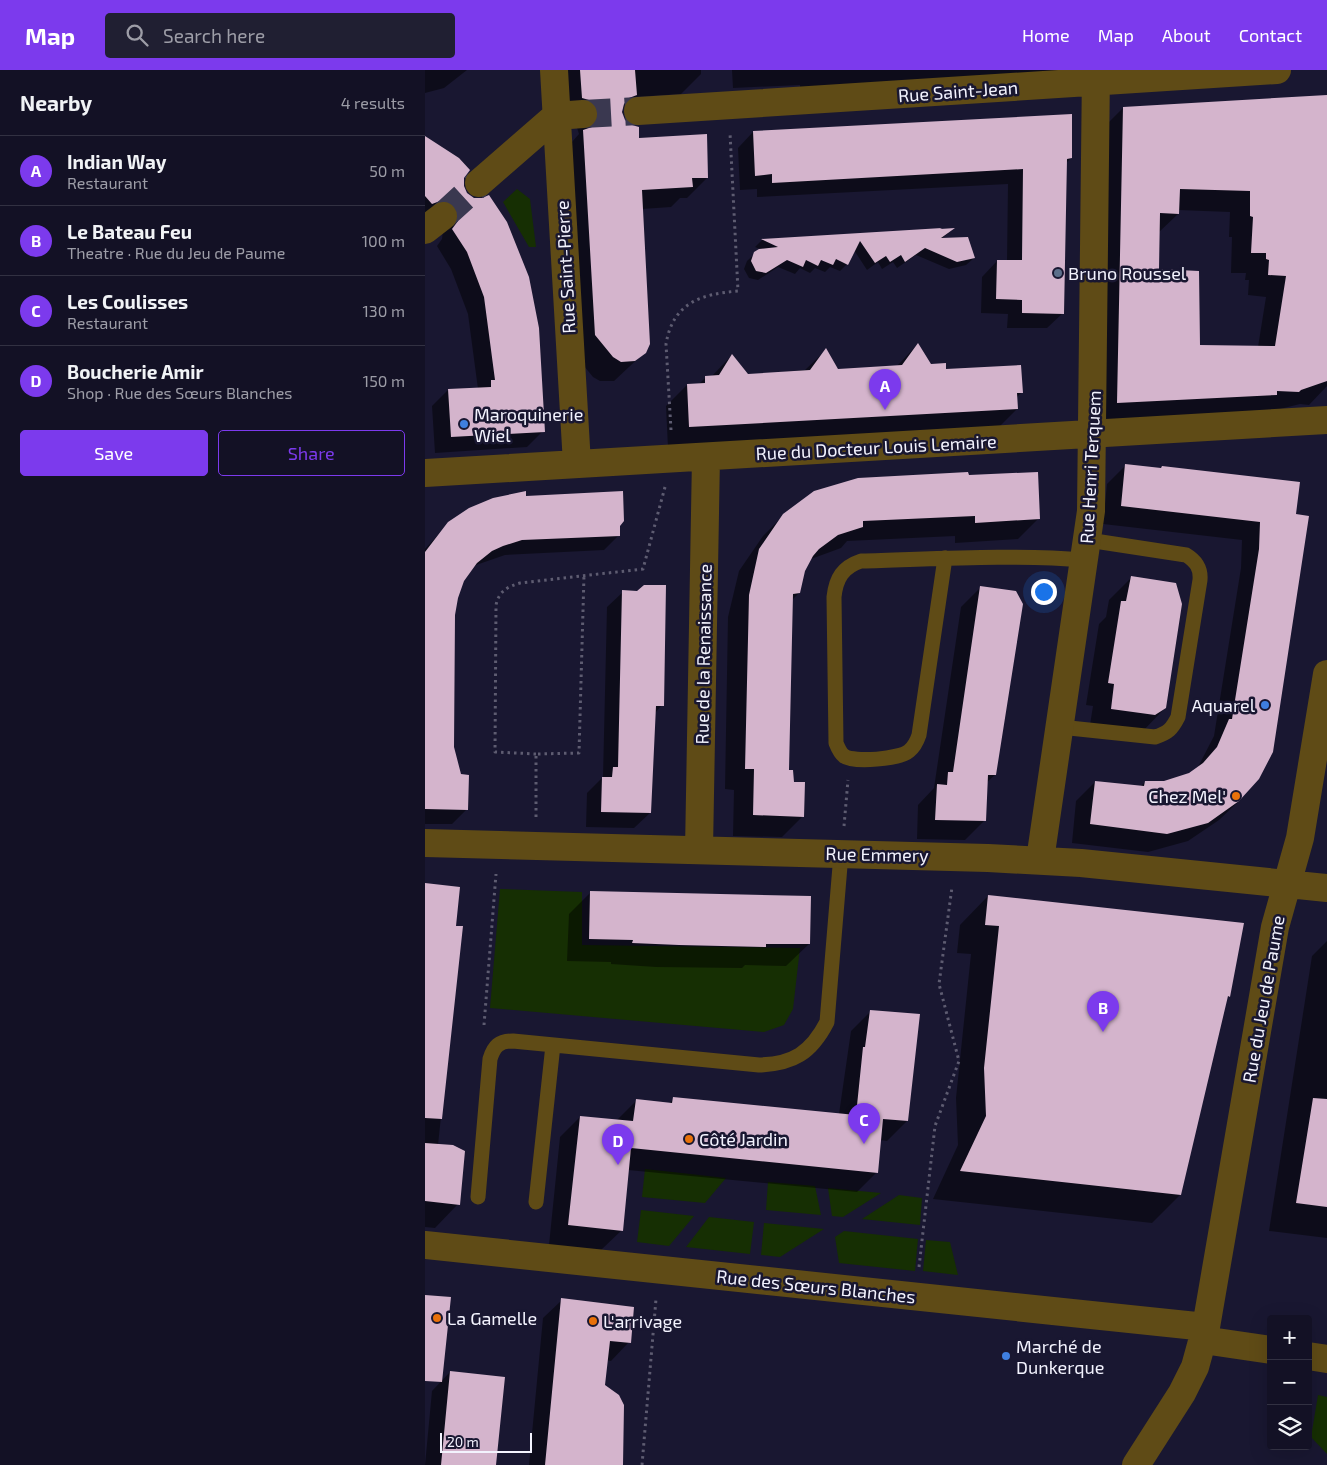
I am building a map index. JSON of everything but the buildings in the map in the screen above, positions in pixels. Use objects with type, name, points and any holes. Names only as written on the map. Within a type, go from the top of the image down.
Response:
[{"type":"street","name":"Rue Saint-Pierre","points":[[554,70],[569,115],[577,464]]},
{"type":"street","name":"Rue Saint-Jean","points":[[638,112],[1096,76],[1277,70]]},
{"type":"street","name":"Rue Henri Terquem","points":[[1040,860],[1093,492],[1096,76]]},
{"type":"street","points":[[479,183],[569,115]]},
{"type":"street","name":"Rue du Docteur Louis Lemaire","points":[[425,473],[1327,420]]},
{"type":"street","name":"Rue de la Renaissance","points":[[699,850],[706,457]]},
{"type":"street","name":"Rue du Jeu de Paume","points":[[1136,1465],[1182,1393],[1195,1366],[1204,1333],[1275,927],[1319,774],[1327,674]]},
{"type":"street","name":"Rue Emmery","points":[[425,843],[955,856],[1040,860],[1327,888]]},
{"type":"street","name":"Rue des Sœurs Blanches","points":[[425,1245],[915,1296],[1204,1333],[1267,1349]]},
{"type":"street","points":[[1312,1357],[1327,1359]]},
{"type":"lane","points":[[945,558],[919,735],[916,743],[911,751],[903,756],[850,759],[843,756],[836,743],[834,597],[838,579],[850,565],[861,561],[945,558],[1045,556],[1086,550],[1186,555],[1197,564],[1200,580],[1178,716],[1173,728],[1167,734],[1149,737],[1060,727]]},
{"type":"lane","points":[[478,1197],[490,1060],[497,1044],[513,1041],[759,1065],[785,1063],[796,1058],[814,1042],[827,1022],[841,854]]},
{"type":"lane","points":[[536,1202],[553,1045]]},
{"type":"path","points":[[536,847],[536,754],[579,753],[584,576]]},
{"type":"path","points":[[841,854],[850,759]]},
{"type":"path","points":[[497,1044],[484,1030],[498,846]]},
{"type":"path","points":[[915,1296],[935,1126],[959,1061],[939,984],[955,856]]},
{"type":"path","points":[[642,1465],[658,1269]]},
{"type":"green space","points":[[517,189],[530,199],[536,247],[529,247],[503,202]]},
{"type":"green space","points":[[500,889],[582,892],[582,945],[800,948],[793,1009],[784,1025],[764,1032],[490,1008]]},
{"type":"green space","points":[[645,1169],[726,1178],[705,1203],[642,1197]]},
{"type":"green space","points":[[768,1182],[815,1186],[821,1215],[766,1210]]},
{"type":"green space","points":[[828,1188],[881,1193],[843,1217],[832,1216]]},
{"type":"green space","points":[[899,1195],[922,1198],[920,1225],[862,1219]]},
{"type":"green space","points":[[641,1210],[694,1216],[669,1246],[637,1242]]},
{"type":"green space","points":[[709,1217],[754,1222],[750,1254],[686,1247]]},
{"type":"green space","points":[[764,1223],[824,1229],[780,1257],[761,1255]]},
{"type":"green space","points":[[844,1231],[918,1239],[915,1271],[839,1263],[835,1237]]},
{"type":"green space","points":[[926,1240],[950,1242],[958,1275],[923,1271]]},
{"type":"green space","points":[[1318,1395],[1327,1397],[1327,1454],[1312,1438]]},
{"type":"tunnel","points":[[583,114],[638,111]]},
{"type":"tunnel","points":[[443,216],[479,183]]},
{"type":"place","name":"Bruno Roussel","points":[[1058,273]]},
{"type":"place","name":"Indian Way","points":[[885,410]]},
{"type":"place","name":"Maroquinerie Wiel","points":[[464,424]]},
{"type":"place","name":"Aquarel","points":[[1265,705]]},
{"type":"place","name":"Chez Mel'","points":[[1236,796]]},
{"type":"place","name":"Le Bateau Feu","points":[[1103,1032]]},
{"type":"place","name":"Côté Jardin","points":[[689,1139]]},
{"type":"place","name":"Les Coulisses","points":[[864,1144]]},
{"type":"place","name":"Boucherie Amir","points":[[618,1165]]},
{"type":"place","name":"La Gamelle","points":[[437,1318]]},
{"type":"place","name":"L'arrivage","points":[[593,1321]]},
{"type":"place","name":"Marché de Dunkerque","points":[[1006,1356]]}]
